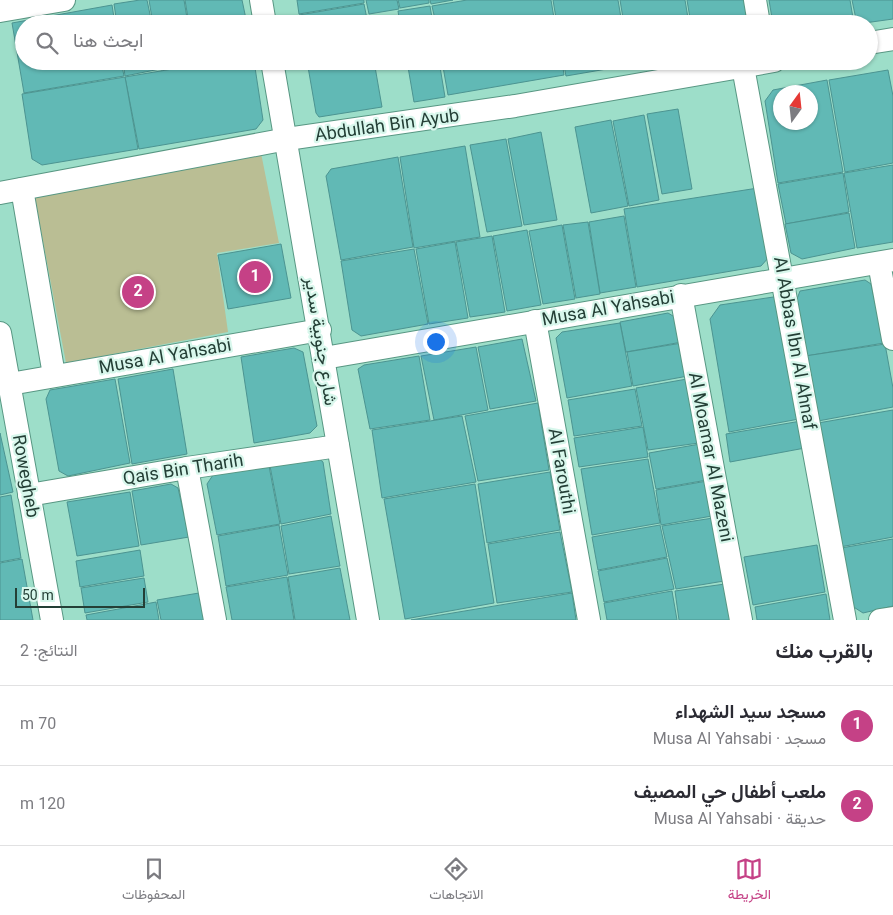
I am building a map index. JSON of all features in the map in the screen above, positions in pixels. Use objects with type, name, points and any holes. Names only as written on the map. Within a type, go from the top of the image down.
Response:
[{"type":"street","points":[[0,11],[64,0]]},
{"type":"street","points":[[261,0],[264,15]]},
{"type":"street","points":[[755,0],[758,15]]},
{"type":"street","points":[[878,42],[893,39]]},
{"type":"street","name":"شارع جنوبية سدير","points":[[274,70],[320,330],[368,620]]},
{"type":"street","name":"Abdullah Bin Ayub","points":[[0,193],[287,139],[515,106],[725,70]]},
{"type":"street","name":"Al Abbas Ibn Al Ahnaf","points":[[744,70],[784,278],[845,620]]},
{"type":"street","points":[[22,189],[54,375]]},
{"type":"street","points":[[886,261],[893,339]]},
{"type":"street","name":"Musa Al Yahsabi","points":[[324,358],[886,261]]},
{"type":"street","name":"Al Moamar Al Mazeni","points":[[681,295],[741,620]]},
{"type":"street","name":"Al Farouthi","points":[[535,321],[589,620]]},
{"type":"street","name":"Musa Al Yahsabi","points":[[10,384],[320,330]]},
{"type":"street","name":"Rowegheb","points":[[0,333],[10,384],[7,410],[29,495],[52,620]]},
{"type":"street","name":"Qais Bin Tharih","points":[[29,495],[187,468],[338,446]]},
{"type":"street","points":[[187,468],[215,620]]},
{"type":"street","points":[[880,620],[893,618]]},
{"type":"green space","points":[[261,153],[279,243],[217,253],[228,332],[66,363],[34,194]]},
{"type":"building","points":[[147,0],[150,15],[116,15],[114,4]]},
{"type":"building","points":[[149,0],[184,0],[186,15],[152,15]]},
{"type":"building","points":[[185,0],[242,0],[245,15],[188,15]]},
{"type":"building","points":[[297,0],[364,0],[364,3],[299,14]]},
{"type":"building","points":[[366,0],[397,0],[399,9],[369,14]]},
{"type":"building","points":[[398,0],[429,0],[429,3],[400,8]]},
{"type":"building","points":[[430,0],[453,0],[431,4]]},
{"type":"building","points":[[467,0],[551,0],[554,15],[434,15],[432,6]]},
{"type":"building","points":[[553,0],[618,0],[620,15],[556,15]]},
{"type":"building","points":[[620,0],[685,0],[688,15],[622,15]]},
{"type":"building","points":[[687,0],[746,0],[748,15],[690,15]]},
{"type":"building","points":[[769,0],[850,0],[852,15],[772,15]]},
{"type":"building","points":[[852,0],[893,0],[893,19],[878,21],[878,15],[855,15]]},
{"type":"building","points":[[364,4],[366,15],[299,15]]},
{"type":"building","points":[[112,5],[114,15],[56,15]]},
{"type":"building","points":[[430,6],[432,15],[399,15],[398,11]]},
{"type":"building","points":[[15,22],[15,40],[12,23]]},
{"type":"building","points":[[20,70],[123,70],[124,76],[24,93]]},
{"type":"building","points":[[124,70],[155,70],[125,76]]},
{"type":"building","points":[[167,70],[255,70],[263,120],[256,129],[139,149],[125,77]]},
{"type":"building","points":[[309,70],[376,70],[382,107],[319,117],[316,113]]},
{"type":"building","points":[[409,70],[440,70],[445,97],[414,102]]},
{"type":"building","points":[[444,70],[563,70],[564,75],[448,95]]},
{"type":"building","points":[[565,70],[601,70],[566,76]]},
{"type":"building","points":[[888,70],[893,96],[893,163],[845,172],[829,80]]},
{"type":"building","points":[[125,77],[138,149],[42,165],[32,159],[22,94]]},
{"type":"building","points":[[827,80],[843,172],[778,183],[765,101],[773,90],[773,130],[818,130],[818,85],[800,85]]},
{"type":"building","points":[[678,109],[692,189],[662,194],[647,114]]},
{"type":"building","points":[[644,115],[659,200],[629,206],[613,121]]},
{"type":"building","points":[[611,120],[628,206],[591,213],[575,127]]},
{"type":"building","points":[[541,132],[557,220],[524,225],[508,139]]},
{"type":"building","points":[[506,139],[522,226],[487,232],[470,145]]},
{"type":"building","points":[[465,146],[480,237],[414,248],[400,157]]},
{"type":"building","points":[[398,157],[413,247],[341,260],[326,176],[331,169]]},
{"type":"building","points":[[893,165],[893,242],[857,248],[844,173]]},
{"type":"building","points":[[843,173],[849,212],[786,224],[778,184]]},
{"type":"building","points":[[758,188],[769,257],[761,266],[637,287],[624,209]]},
{"type":"building","points":[[849,213],[855,248],[802,259],[791,253],[785,224]]},
{"type":"building","points":[[624,216],[636,287],[600,293],[589,222]]},
{"type":"building","points":[[588,222],[600,294],[576,298],[563,225]]},
{"type":"building","points":[[562,225],[575,299],[543,304],[529,231]]},
{"type":"building","points":[[527,230],[541,305],[507,311],[493,236]]},
{"type":"building","points":[[492,236],[505,312],[470,317],[456,242]]},
{"type":"building","points":[[455,242],[468,318],[429,324],[416,249]]},
{"type":"building","points":[[281,244],[291,298],[228,309],[218,255]]},
{"type":"building","points":[[414,249],[428,324],[361,336],[352,330],[341,261]]},
{"type":"building","points":[[865,280],[871,284],[884,343],[806,356],[797,299],[800,291]]},
{"type":"building","points":[[780,296],[799,419],[729,432],[710,319],[720,305]]},
{"type":"building","points":[[668,313],[678,319],[682,342],[626,352],[620,322]]},
{"type":"building","points":[[620,323],[632,386],[567,398],[556,338],[562,332]]},
{"type":"building","points":[[522,339],[536,401],[490,409],[478,347]]},
{"type":"building","points":[[682,343],[688,376],[633,386],[627,352]]},
{"type":"building","points":[[885,344],[893,388],[893,407],[818,421],[805,356]]},
{"type":"building","points":[[476,347],[488,410],[434,420],[421,356]]},
{"type":"building","points":[[294,348],[303,352],[317,426],[310,433],[254,443],[241,357]]},
{"type":"building","points":[[419,356],[430,420],[370,429],[358,369],[364,365]]},
{"type":"building","points":[[173,369],[187,454],[132,464],[118,379]]},
{"type":"building","points":[[115,379],[130,463],[68,476],[59,471],[46,399],[50,390]]},
{"type":"building","points":[[687,379],[699,443],[648,450],[636,388]]},
{"type":"building","points":[[635,389],[642,426],[574,436],[568,400]]},
{"type":"building","points":[[538,403],[549,470],[478,481],[465,416]]},
{"type":"building","points":[[893,410],[893,537],[840,547],[818,423]]},
{"type":"building","points":[[462,416],[476,482],[382,498],[372,430]]},
{"type":"building","points":[[801,421],[805,448],[730,462],[726,434]]},
{"type":"building","points":[[643,427],[648,457],[579,467],[574,438]]},
{"type":"building","points":[[0,433],[13,492],[0,495]]},
{"type":"building","points":[[700,444],[707,480],[656,489],[649,453]]},
{"type":"building","points":[[318,458],[323,462],[331,514],[281,524],[270,466]]},
{"type":"building","points":[[648,459],[660,523],[592,535],[581,469]]},
{"type":"building","points":[[269,466],[280,524],[217,535],[207,484],[213,475]]},
{"type":"building","points":[[550,472],[560,530],[487,543],[478,484]]},
{"type":"building","points":[[707,481],[712,516],[661,525],[656,490]]},
{"type":"building","points":[[171,484],[178,488],[189,537],[141,545],[132,491]]},
{"type":"building","points":[[475,484],[494,603],[405,619],[384,499]]},
{"type":"building","points":[[130,492],[139,546],[77,556],[67,502]]},
{"type":"building","points":[[11,495],[21,558],[0,562],[0,497]]},
{"type":"building","points":[[331,516],[340,566],[289,574],[281,526]]},
{"type":"building","points":[[713,518],[724,581],[676,589],[662,526]]},
{"type":"building","points":[[279,525],[288,575],[226,586],[218,536]]},
{"type":"building","points":[[660,525],[667,557],[598,570],[592,537]]},
{"type":"building","points":[[560,532],[572,592],[497,603],[488,544]]},
{"type":"building","points":[[893,539],[893,606],[863,613],[849,604],[841,548]]},
{"type":"building","points":[[817,545],[825,592],[753,605],[744,557]]},
{"type":"building","points":[[140,550],[144,576],[80,587],[76,561]]},
{"type":"building","points":[[667,558],[674,589],[604,602],[598,571]]},
{"type":"building","points":[[22,559],[33,620],[0,620],[0,563]]},
{"type":"building","points":[[340,568],[350,620],[295,620],[288,577]]},
{"type":"building","points":[[287,577],[294,620],[232,620],[226,587]]},
{"type":"building","points":[[144,578],[148,602],[85,613],[81,588]]},
{"type":"building","points":[[725,584],[731,620],[679,620],[675,591]]},
{"type":"building","points":[[672,591],[677,620],[607,620],[604,603]]},
{"type":"building","points":[[199,593],[204,620],[161,620],[157,600]]},
{"type":"building","points":[[572,593],[576,620],[411,620]]},
{"type":"building","points":[[826,594],[830,620],[757,620],[755,607]]},
{"type":"building","points":[[156,602],[159,620],[87,620],[86,615]]},
{"type":"place","name":"مسجد سيد الشهداء","points":[[255,277]]},
{"type":"place","name":"ملعب أطفال حي المصيف","points":[[138,292]]}]
